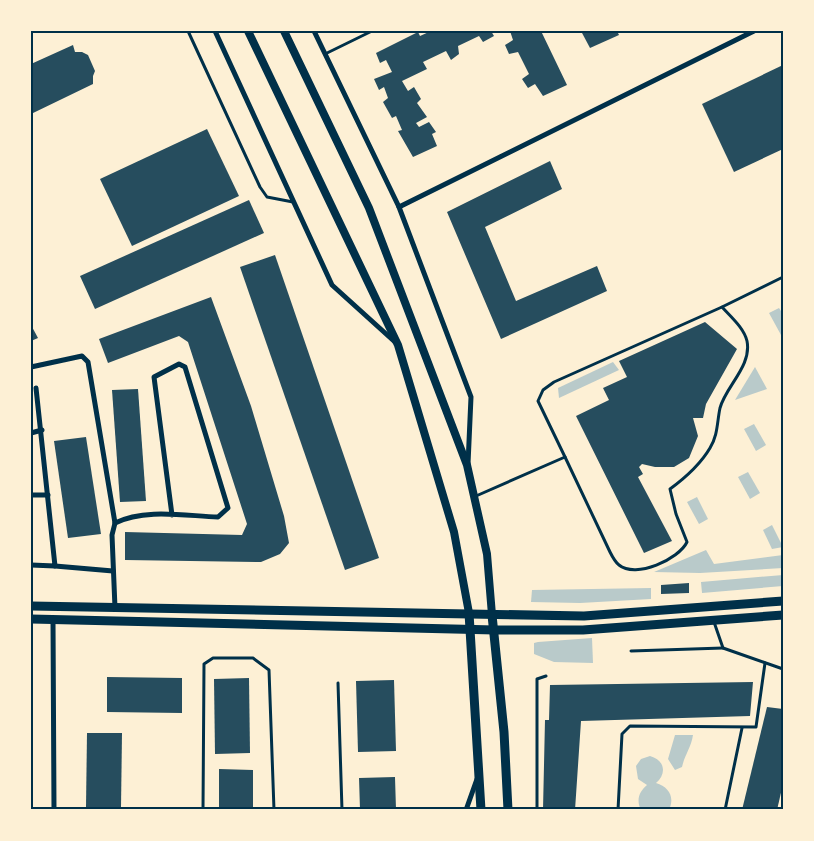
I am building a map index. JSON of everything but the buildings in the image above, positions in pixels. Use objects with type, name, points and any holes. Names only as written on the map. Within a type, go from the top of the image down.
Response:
[{"type":"main road","points":[[31,606],[584,616],[783,601]]},
{"type":"main road","points":[[469,613],[481,810]]},
{"type":"main road","points":[[492,615],[504,732],[508,810]]},
{"type":"main road","points":[[31,619],[495,630],[583,630],[783,615]]},
{"type":"street","points":[[215,31],[332,285],[398,345]]},
{"type":"street","points":[[248,31],[398,345],[454,532],[469,613]]},
{"type":"street","points":[[284,31],[369,208],[468,470],[488,554],[492,615]]},
{"type":"street","points":[[314,31],[398,207],[471,397],[468,470]]},
{"type":"street","points":[[398,207],[754,31]]},
{"type":"street","points":[[31,367],[82,356],[86,358],[116,523],[112,534],[115,609]]},
{"type":"street","points":[[116,523],[127,517],[172,515],[218,517],[228,508],[185,367],[179,364],[154,376],[172,515]]},
{"type":"street","points":[[36,388],[42,430],[55,566]]},
{"type":"street","points":[[31,433],[42,430]]},
{"type":"street","points":[[31,495],[48,495]]},
{"type":"street","points":[[31,565],[113,572]]},
{"type":"street","points":[[53,620],[54,810]]},
{"type":"street","points":[[466,810],[480,772]]},
{"type":"lane","points":[[188,31],[260,187],[267,197],[293,202]]},
{"type":"lane","points":[[324,54],[372,31]]},
{"type":"lane","points":[[722,307],[737,324],[747,340],[747,354],[720,407],[716,438],[701,462],[670,489],[676,514],[687,542],[683,551],[647,569],[632,570],[619,565],[610,552],[538,401],[543,390],[554,382],[722,307],[783,277]]},
{"type":"lane","points":[[475,496],[565,457]]},
{"type":"lane","points":[[713,620],[723,648]]},
{"type":"lane","points":[[631,651],[723,648],[783,669]]},
{"type":"lane","points":[[203,810],[204,664],[213,658],[253,658],[269,670],[274,810]]},
{"type":"lane","points":[[618,810],[622,734],[630,726],[756,727],[765,663]]},
{"type":"lane","points":[[537,810],[537,679],[546,676]]},
{"type":"lane","points":[[338,683],[342,810]]},
{"type":"lane","points":[[725,810],[742,728]]},
{"type":"shaded area","points":[[779,308],[783,314],[781,335],[769,313]]},
{"type":"shaded area","points":[[613,362],[619,370],[559,398],[558,388]]},
{"type":"shaded area","points":[[755,367],[767,389],[735,400]]},
{"type":"shaded area","points":[[754,424],[766,445],[756,451],[744,429]]},
{"type":"shaded area","points":[[748,472],[760,493],[750,499],[738,477]]},
{"type":"shaded area","points":[[697,497],[708,519],[699,524],[687,502]]},
{"type":"shaded area","points":[[772,525],[783,547],[772,549],[763,530]]},
{"type":"shaded area","points":[[706,550],[714,564],[783,555],[783,568],[700,573],[654,572]]},
{"type":"shaded area","points":[[783,575],[783,586],[702,593],[701,582]]},
{"type":"shaded area","points":[[651,588],[651,599],[580,603],[531,602],[532,590]]},
{"type":"shaded area","points":[[592,638],[593,663],[554,662],[534,654],[534,643]]},
{"type":"shaded area","points":[[675,735],[693,735],[682,767],[675,770],[668,759]]},
{"type":"shaded area","points":[[650,756],[659,761],[663,768],[662,776],[656,783],[670,793],[671,805],[669,810],[641,810],[639,806],[639,796],[647,785],[638,779],[636,766],[641,759]]}]
